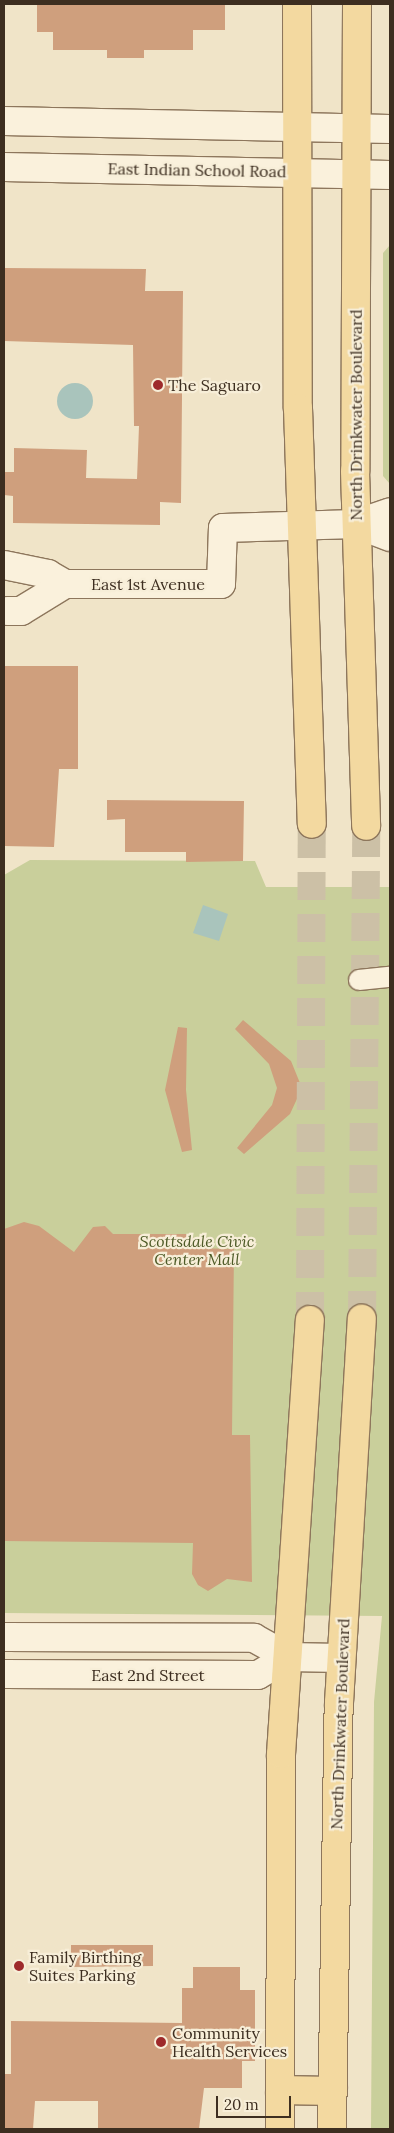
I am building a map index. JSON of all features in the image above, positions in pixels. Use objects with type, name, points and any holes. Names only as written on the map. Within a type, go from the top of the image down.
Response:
[{"type":"main road","points":[[297,4],[300,528],[312,824]]},
{"type":"main road","name":"North Drinkwater Boulevard","points":[[357,4],[356,524],[366,826]]},
{"type":"main road","name":"North Drinkwater Boulevard","points":[[332,2129],[341,1658],[362,1319]]},
{"type":"main road","points":[[280,2129],[280,1809],[310,1320]]},
{"type":"main road","points":[[280,2090],[333,2091]]},
{"type":"street","points":[[4,121],[390,129]]},
{"type":"street","name":"East Indian School Road","points":[[4,167],[298,171],[390,175]]},
{"type":"street","points":[[356,524],[390,512]]},
{"type":"street","points":[[356,524],[390,537]]},
{"type":"street","name":"East 1st Avenue","points":[[4,565],[48,574],[65,584],[221,584],[223,528],[300,528],[356,524]]},
{"type":"street","points":[[7,611],[21,611],[65,584]]},
{"type":"street","points":[[359,980],[390,977]]},
{"type":"street","points":[[4,1637],[254,1638],[288,1657],[341,1658]]},
{"type":"street","name":"East 2nd Street","points":[[4,1674],[258,1675],[288,1657]]},
{"type":"green space","points":[[390,245],[390,484],[383,476],[383,253]]},
{"type":"green space","name":"Scottsdale Civic Center Mall","points":[[30,860],[255,861],[266,887],[390,887],[390,2129],[371,2129],[374,1702],[382,1616],[4,1613],[4,875]]},
{"type":"water","points":[[75,383],[82,384],[88,388],[92,394],[92,408],[88,414],[82,418],[75,419],[68,418],[62,414],[58,408],[57,401],[58,394],[62,388],[68,384]]},
{"type":"water","points":[[203,905],[228,914],[219,941],[193,933]]},
{"type":"building","points":[[37,4],[225,4],[225,30],[193,30],[193,50],[144,50],[144,58],[107,58],[107,50],[53,50],[53,32],[37,32]]},
{"type":"building","name":"The Saguaro","points":[[4,268],[146,269],[145,291],[183,291],[181,503],[160,502],[160,525],[13,523],[13,496],[4,495],[4,472],[14,472],[14,448],[87,450],[86,478],[137,479],[139,426],[134,426],[133,345],[4,341]]},
{"type":"building","points":[[4,666],[78,666],[78,769],[59,769],[54,847],[4,846]]},
{"type":"building","points":[[107,800],[244,801],[243,861],[186,862],[186,852],[125,852],[125,819],[107,820]]},
{"type":"building","points":[[243,1020],[291,1061],[302,1088],[290,1114],[244,1154],[237,1148],[272,1105],[277,1088],[269,1064],[235,1029]]},
{"type":"building","points":[[178,1027],[187,1028],[186,1090],[192,1150],[182,1152],[165,1090]]},
{"type":"building","points":[[24,1222],[39,1226],[74,1252],[93,1227],[105,1226],[113,1234],[193,1234],[192,1248],[234,1249],[232,1435],[250,1435],[252,1582],[227,1579],[208,1591],[198,1585],[192,1574],[193,1543],[4,1541],[4,1229]]},
{"type":"building","points":[[71,1945],[153,1945],[153,1966],[71,1967]]},
{"type":"building","name":"Community Health Services","points":[[193,1967],[240,1967],[240,1990],[255,1990],[255,2061],[242,2061],[242,2088],[204,2088],[199,2129],[98,2129],[98,2101],[35,2101],[33,2129],[4,2129],[4,2074],[11,2074],[11,2021],[182,2023],[182,1988],[193,1988]]},
{"type":"tunnel","points":[[310,1320],[312,824]]},
{"type":"tunnel","points":[[362,1319],[366,826]]},
{"type":"place","name":"The Saguaro","points":[[158,385]]},
{"type":"place","name":"Family Birthing Suites Parking","points":[[19,1966]]},
{"type":"place","name":"Community Health Services","points":[[161,2042]]}]
